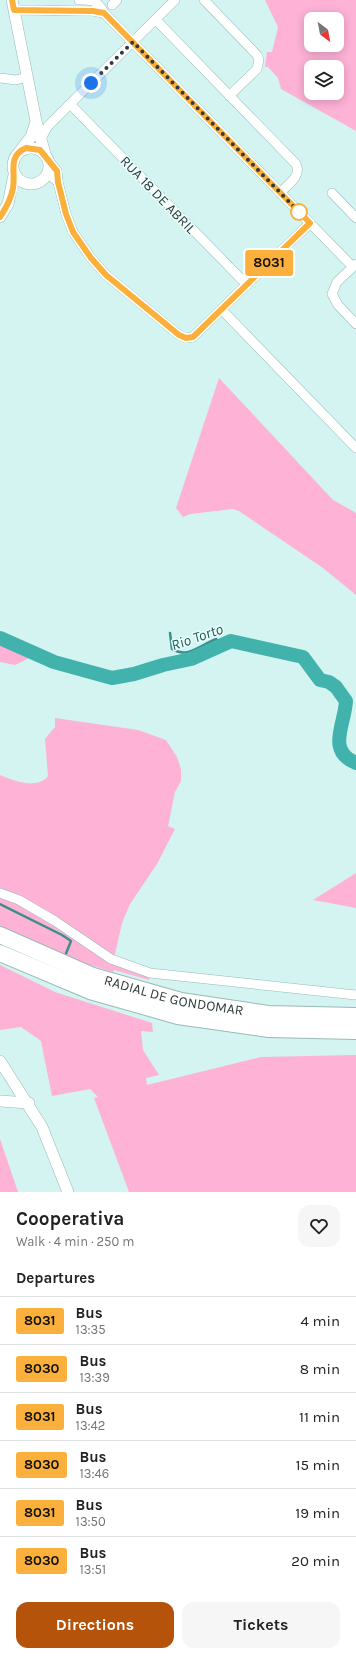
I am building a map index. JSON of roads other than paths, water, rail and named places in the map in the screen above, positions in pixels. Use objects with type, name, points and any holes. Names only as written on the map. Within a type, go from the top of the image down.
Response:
[{"type":"highway","name":"RADIAL DE GONDOMAR","points":[[0,935],[93,976],[181,1001],[268,1014],[356,1016]]},
{"type":"highway","name":"RADIAL DE GONDOMAR","points":[[0,953],[90,991],[178,1016],[269,1030],[356,1031]]},
{"type":"street","points":[[79,11],[79,0],[94,0],[100,5],[104,13],[310,223],[354,265],[337,282],[332,294],[338,305],[356,324]]},
{"type":"street","points":[[40,140],[48,126],[175,0]]},
{"type":"street","points":[[204,0],[257,55],[260,60],[257,69],[229,96]]},
{"type":"street","points":[[104,13],[13,5],[40,140],[47,157],[57,171],[58,182],[66,214],[73,232],[91,258],[106,275],[179,335],[186,338],[193,337],[310,223]]},
{"type":"street","points":[[156,20],[296,164],[299,169],[298,175],[280,192]]},
{"type":"street","points":[[0,78],[16,80],[27,77]]},
{"type":"street","name":"RUA 18 DE ABRIL","points":[[70,104],[247,285]]},
{"type":"street","points":[[8,204],[14,175],[12,162],[32,137],[36,121]]},
{"type":"street","points":[[20,151],[33,148],[47,157]]},
{"type":"street","points":[[0,217],[8,204],[19,192],[44,179],[48,174],[47,157]]},
{"type":"street","points":[[48,174],[58,182]]},
{"type":"street","points":[[14,175],[25,184],[32,185]]},
{"type":"street","points":[[332,193],[356,218]]},
{"type":"street","points":[[222,310],[356,448]]},
{"type":"street","points":[[0,893],[19,900],[55,921],[112,959],[150,973],[356,995]]},
{"type":"street","points":[[0,1061],[29,1103],[42,1127],[68,1192]]},
{"type":"street","points":[[0,1101],[29,1103]]},
{"type":"waterway","points":[[170,633],[172,649],[178,652],[189,652],[216,639],[223,645]]},
{"type":"waterway","name":"Rio Torto","points":[[0,638],[54,662],[112,678],[134,674],[163,665],[191,659],[231,641],[303,657],[320,680],[329,682],[336,687],[346,701],[339,736],[339,744],[347,758],[356,763]]},
{"type":"waterway","points":[[0,904],[71,941],[65,956]]}]
